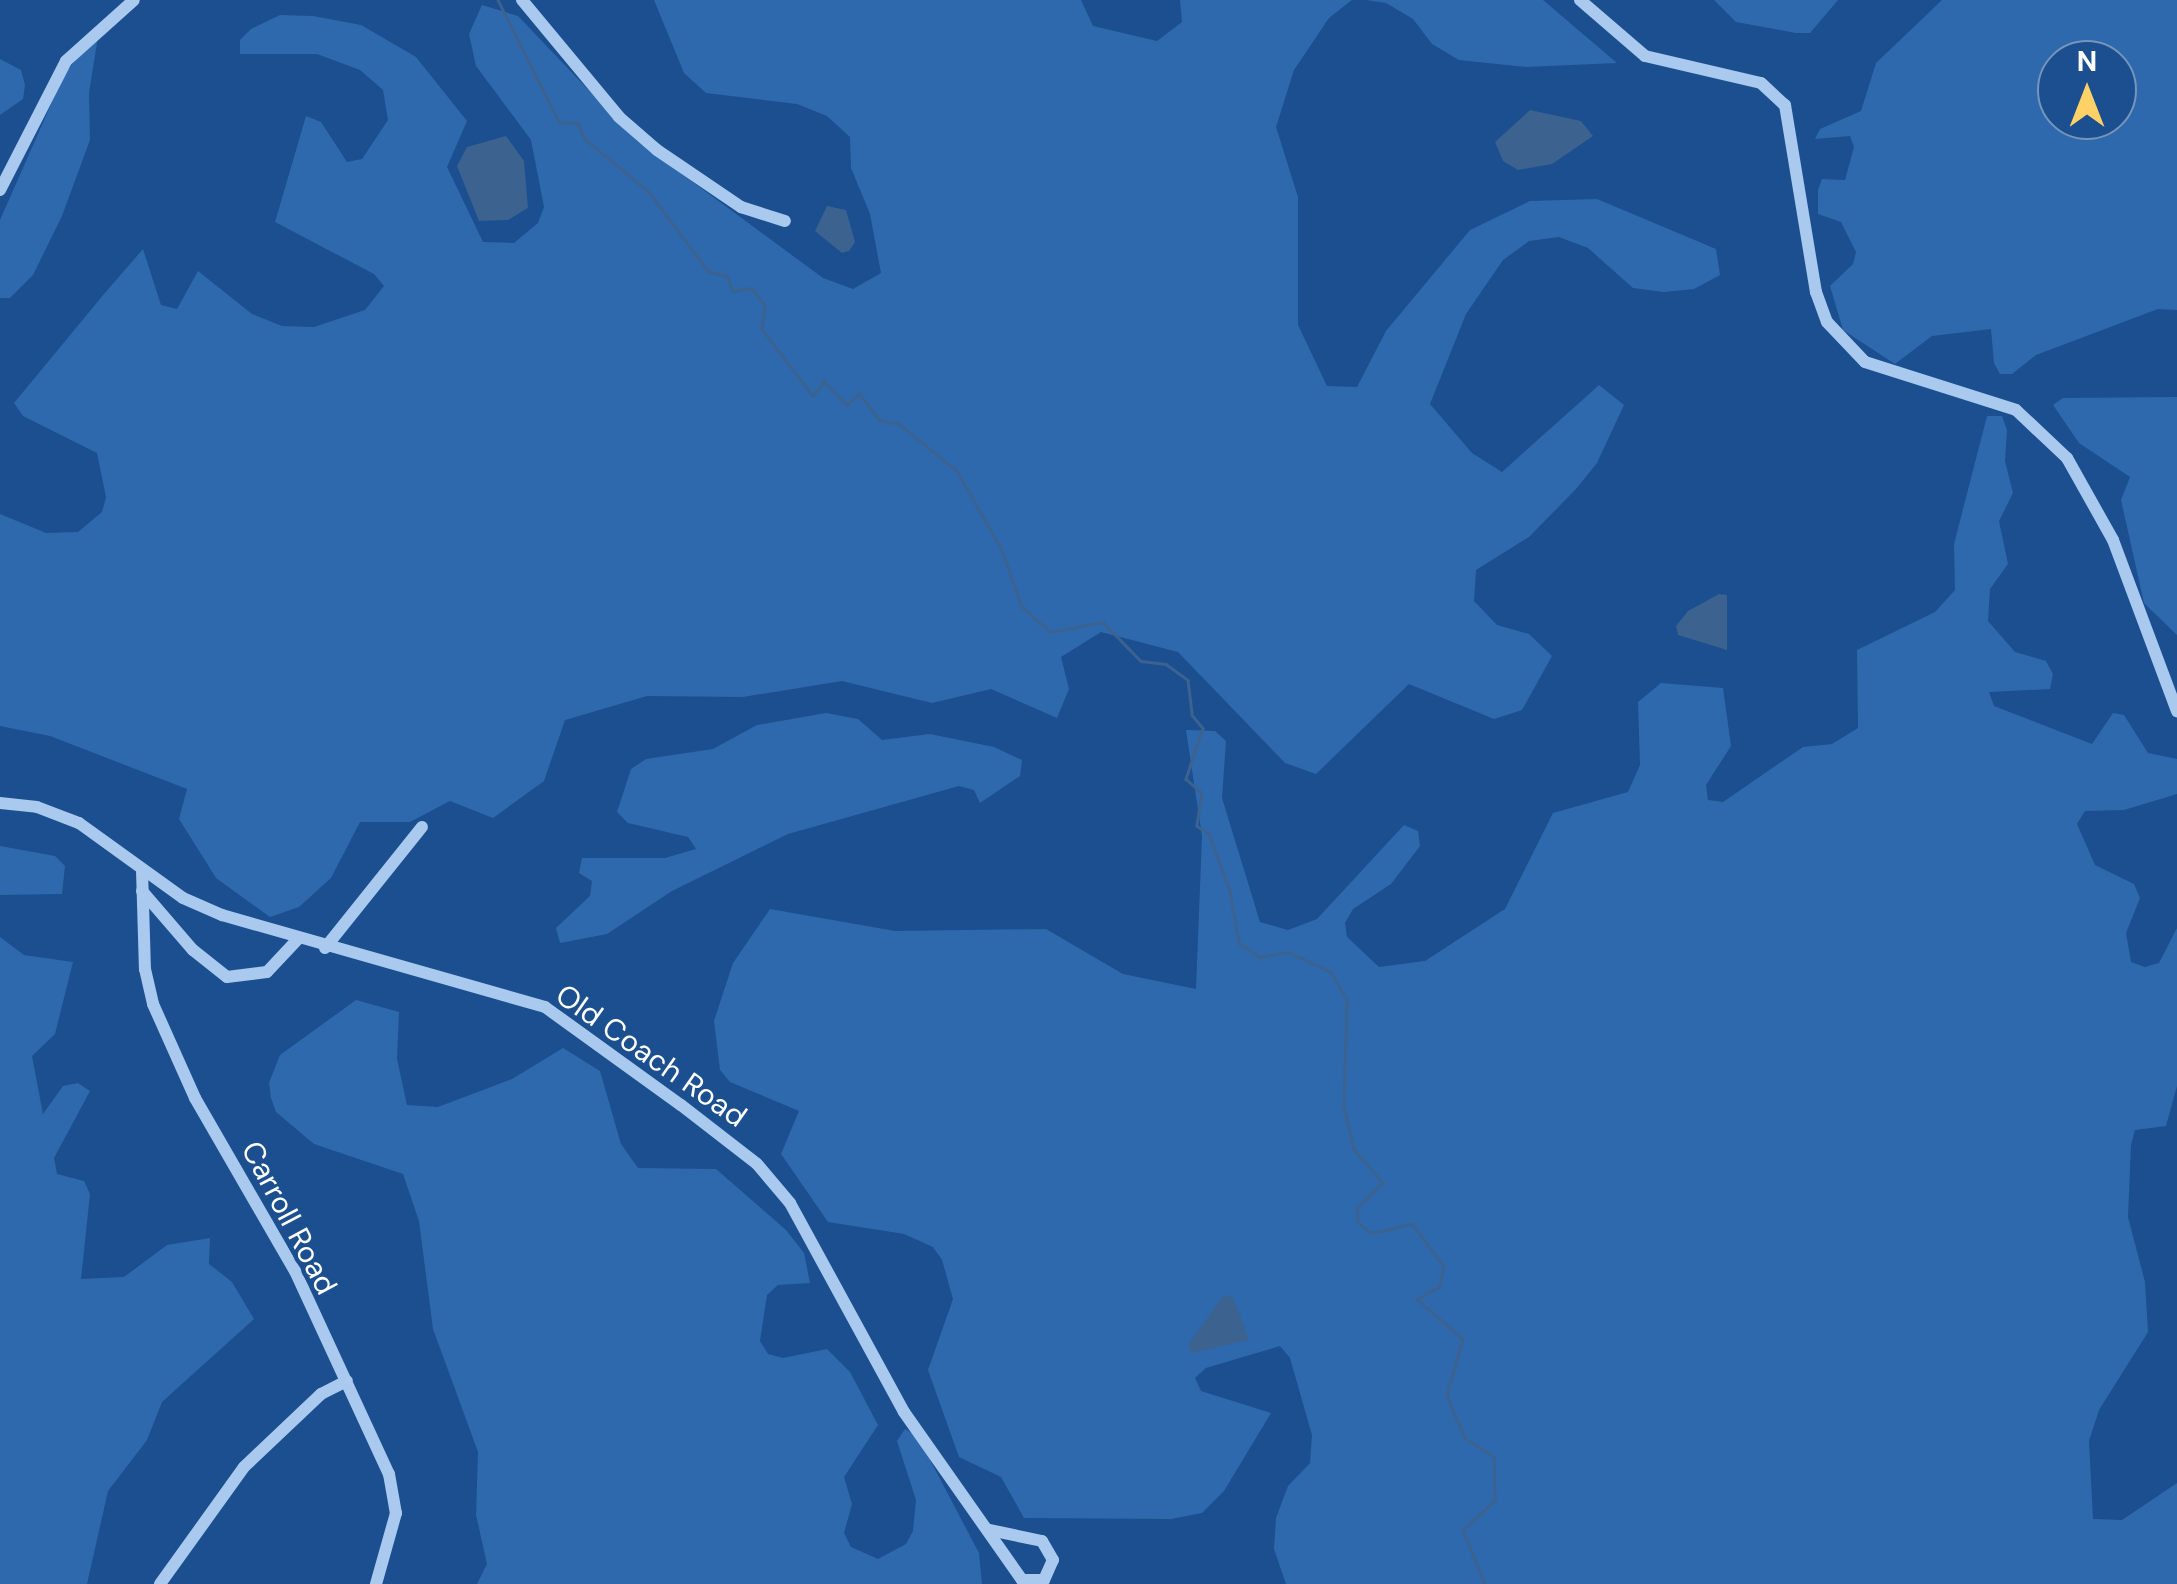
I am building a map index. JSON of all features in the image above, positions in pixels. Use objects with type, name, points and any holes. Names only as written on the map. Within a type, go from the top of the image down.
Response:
[{"type":"street","points":[[0,190],[66,60],[134,0]]},
{"type":"street","points":[[522,0],[619,117],[658,150],[741,207],[785,220]]},
{"type":"street","points":[[1580,0],[1645,56],[1761,83],[1785,105],[1816,292],[1828,322],[1865,362],[2016,410],[2068,458],[2114,540],[2177,711]]},
{"type":"street","name":"Old Coach Road","points":[[0,803],[75,821],[183,898],[297,940],[545,1007],[730,1141],[815,1240],[878,1370],[1022,1580],[1044,1580],[1053,1560],[1042,1541],[990,1530]]},
{"type":"street","points":[[325,948],[422,828]]},
{"type":"street","name":"Carroll Road","points":[[142,870],[145,972],[171,1046],[347,1380],[395,1495],[391,1540],[376,1584]]},
{"type":"street","points":[[142,892],[192,950],[226,977],[267,972],[289,956],[297,940]]},
{"type":"street","points":[[160,1584],[244,1467],[321,1394],[347,1380]]},
{"type":"shaded area","points":[[654,0],[1081,0],[1093,26],[1157,41],[1182,22],[1180,0],[1352,0],[1329,18],[1294,70],[1276,127],[1298,197],[1298,325],[1327,386],[1357,387],[1386,331],[1470,230],[1530,201],[1597,199],[1716,249],[1720,275],[1694,289],[1664,292],[1633,288],[1588,248],[1559,237],[1529,241],[1503,260],[1466,314],[1430,404],[1472,453],[1502,472],[1599,385],[1624,405],[1597,463],[1576,489],[1529,537],[1476,570],[1474,601],[1497,625],[1529,634],[1552,656],[1522,710],[1494,719],[1409,684],[1316,774],[1285,763],[1178,652],[1101,632],[1061,657],[1069,689],[1057,718],[991,689],[932,703],[842,681],[743,697],[647,696],[565,720],[544,781],[493,818],[450,801],[410,822],[360,822],[331,878],[299,907],[270,917],[216,878],[179,819],[187,789],[50,736],[0,726],[0,514],[46,533],[78,532],[102,512],[106,497],[97,453],[23,416],[14,403],[143,249],[161,305],[177,309],[198,271],[252,314],[282,326],[314,327],[365,310],[384,286],[374,274],[275,222],[306,116],[321,122],[347,162],[362,159],[388,120],[383,90],[360,70],[317,54],[240,54],[240,40],[251,29],[280,15],[313,16],[361,25],[416,57],[467,121],[447,167],[483,242],[514,243],[538,223],[544,207],[531,140],[476,66],[469,34],[482,5],[518,16],[637,141],[823,278],[853,289],[881,273],[870,214],[851,168],[850,137],[827,116],[797,104],[706,93],[684,73]]},
{"type":"shaded area","points":[[1366,0],[1543,0],[1617,63],[1526,67],[1459,60],[1432,44],[1413,19],[1386,3]]},
{"type":"shaded area","points":[[1714,0],[1838,0],[1810,33],[1796,33],[1736,22]]},
{"type":"shaded area","points":[[1942,0],[2177,0],[2177,310],[2158,309],[2036,355],[2012,374],[2000,374],[1994,363],[1991,329],[1932,336],[1895,364],[1843,330],[1830,286],[1853,264],[1856,252],[1841,222],[1818,214],[1822,179],[1845,180],[1854,147],[1850,136],[1815,139],[1820,129],[1861,111],[1876,63]]},
{"type":"shaded area","points":[[99,30],[89,93],[90,140],[62,216],[33,275],[10,298],[0,298],[0,220],[64,75]]},
{"type":"shaded area","points":[[0,59],[21,70],[25,85],[23,99],[0,115]]},
{"type":"shaded area","points":[[1530,110],[1581,121],[1593,136],[1552,164],[1518,170],[1503,161],[1495,142]]},
{"type":"shaded area","points":[[506,136],[524,161],[528,208],[508,220],[479,221],[457,166],[467,147]]},
{"type":"shaded area","points":[[827,206],[846,210],[855,242],[849,251],[842,253],[815,231]]},
{"type":"shaded area","points":[[2177,397],[2177,635],[2144,603],[2121,500],[2130,477],[2079,443],[2053,405],[2063,398]]},
{"type":"shaded area","points":[[1987,416],[2002,416],[2007,430],[2005,461],[2013,493],[1999,521],[2008,564],[1990,589],[1988,621],[2015,652],[2046,661],[2053,674],[2050,689],[1989,692],[1994,706],[2092,744],[2113,713],[2124,715],[2148,753],[2177,759],[2177,794],[2124,810],[2085,811],[2077,824],[2095,865],[2134,884],[2140,898],[2126,933],[2131,962],[2145,967],[2159,963],[2177,928],[2177,1086],[2166,1126],[2135,1130],[2131,1145],[2128,1217],[2145,1282],[2148,1332],[2099,1410],[2089,1441],[2093,1519],[2122,1520],[2177,1483],[2177,1584],[1286,1584],[1274,1549],[1276,1518],[1288,1486],[1310,1463],[1312,1435],[1290,1358],[1280,1346],[1206,1368],[1195,1378],[1201,1391],[1271,1413],[1224,1491],[1202,1513],[1171,1519],[1024,1518],[1001,1477],[959,1457],[928,1370],[953,1299],[942,1260],[933,1247],[904,1234],[828,1222],[781,1154],[799,1111],[730,1082],[720,1070],[714,1021],[733,963],[770,909],[895,931],[1046,929],[1123,974],[1196,989],[1202,836],[1186,730],[1215,731],[1226,741],[1222,798],[1260,922],[1288,930],[1317,919],[1404,825],[1418,831],[1420,846],[1391,884],[1353,909],[1345,923],[1347,937],[1379,967],[1425,961],[1505,909],[1553,813],[1628,792],[1640,765],[1638,702],[1661,683],[1723,688],[1731,746],[1706,785],[1708,800],[1723,802],[1803,747],[1832,744],[1858,728],[1857,650],[1935,612],[1955,590],[1954,544]]},
{"type":"shaded area","points":[[1719,594],[1727,595],[1727,650],[1678,635],[1676,626],[1688,611]]},
{"type":"shaded area","points":[[826,713],[858,719],[882,740],[930,734],[994,747],[1022,760],[1020,776],[980,803],[974,790],[959,786],[788,834],[672,891],[607,934],[560,943],[556,928],[590,896],[592,881],[579,873],[582,858],[665,858],[696,849],[688,837],[628,823],[617,812],[631,769],[646,759],[713,749],[757,725]]},
{"type":"shaded area","points":[[0,846],[55,856],[65,866],[62,894],[0,895]]},
{"type":"shaded area","points":[[0,937],[24,955],[73,962],[55,1034],[32,1056],[43,1114],[63,1086],[78,1083],[90,1091],[54,1158],[57,1174],[84,1181],[90,1194],[81,1279],[124,1277],[167,1245],[210,1238],[209,1264],[232,1282],[254,1319],[162,1402],[147,1440],[108,1491],[87,1584],[0,1584]]},
{"type":"shaded area","points":[[356,1000],[399,1012],[397,1059],[407,1105],[438,1107],[512,1079],[563,1048],[600,1071],[621,1144],[638,1168],[716,1169],[786,1230],[804,1253],[810,1283],[778,1285],[767,1295],[760,1341],[768,1354],[783,1358],[827,1349],[850,1372],[878,1425],[844,1477],[852,1504],[844,1533],[851,1547],[878,1559],[906,1544],[913,1531],[916,1500],[897,1441],[905,1429],[918,1437],[979,1553],[982,1584],[477,1584],[487,1564],[476,1515],[478,1452],[433,1329],[419,1221],[403,1174],[314,1144],[276,1112],[271,1098],[269,1083],[280,1055]]},
{"type":"shaded area","points":[[1223,1296],[1233,1297],[1249,1340],[1192,1353],[1188,1345]]},
{"type":"waterway","points":[[498,0],[559,122],[578,123],[585,139],[649,192],[708,271],[727,276],[733,291],[752,288],[765,306],[762,329],[813,396],[824,381],[847,405],[859,393],[879,420],[899,424],[957,471],[1002,550],[1022,607],[1051,632],[1103,622],[1141,661],[1166,664],[1188,680],[1192,715],[1203,728],[1186,779],[1202,793],[1197,826],[1209,834],[1230,891],[1239,943],[1260,957],[1288,952],[1331,972],[1347,1000],[1344,1106],[1354,1149],[1383,1183],[1357,1208],[1358,1222],[1371,1233],[1412,1224],[1444,1266],[1440,1287],[1417,1299],[1463,1339],[1447,1396],[1465,1438],[1494,1457],[1495,1501],[1463,1530],[1485,1584]]}]
